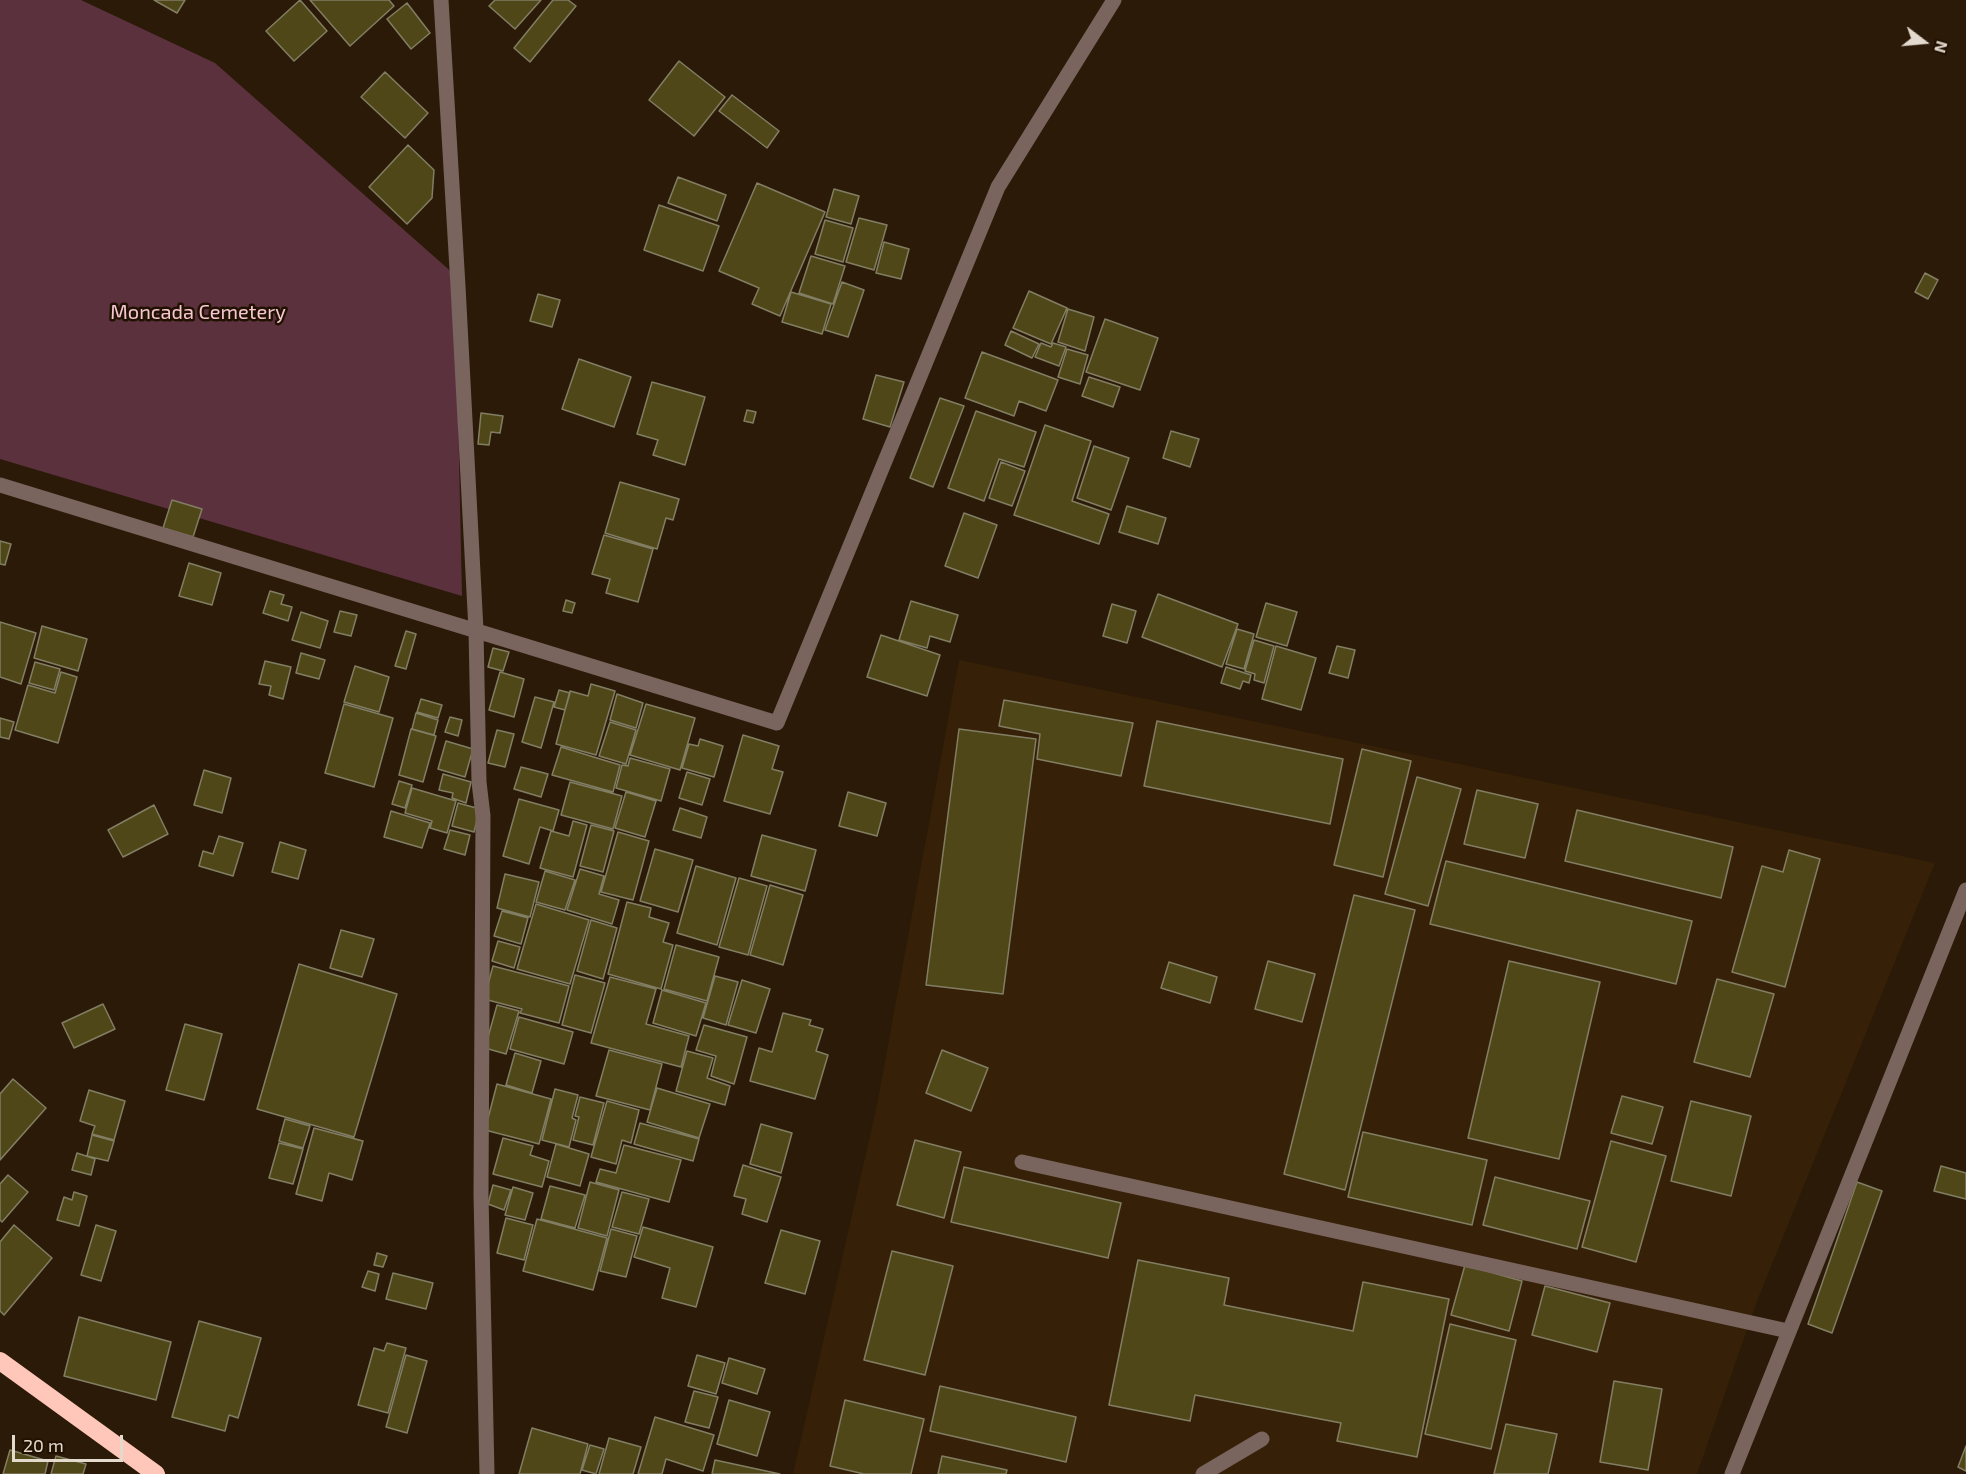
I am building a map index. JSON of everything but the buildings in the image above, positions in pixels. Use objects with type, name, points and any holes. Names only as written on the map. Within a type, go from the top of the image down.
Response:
[{"type":"highway","points":[[0,1361],[156,1474]]},
{"type":"street","points":[[441,0],[459,286],[476,630],[479,782],[483,816],[480,1195],[487,1474]]},
{"type":"street","points":[[0,485],[777,723],[998,187],[1114,0]]},
{"type":"street","points":[[1732,1474],[1966,890]]},
{"type":"street","points":[[1022,1162],[1788,1331]]},
{"type":"street","points":[[1203,1474],[1262,1439]]},
{"type":"shaded area","points":[[959,660],[1935,863],[1757,1301],[1697,1474],[793,1474],[877,1105]]},
{"type":"green space","name":"Moncada Cemetery","points":[[0,0],[81,0],[215,63],[455,275],[462,596],[0,459]]}]
